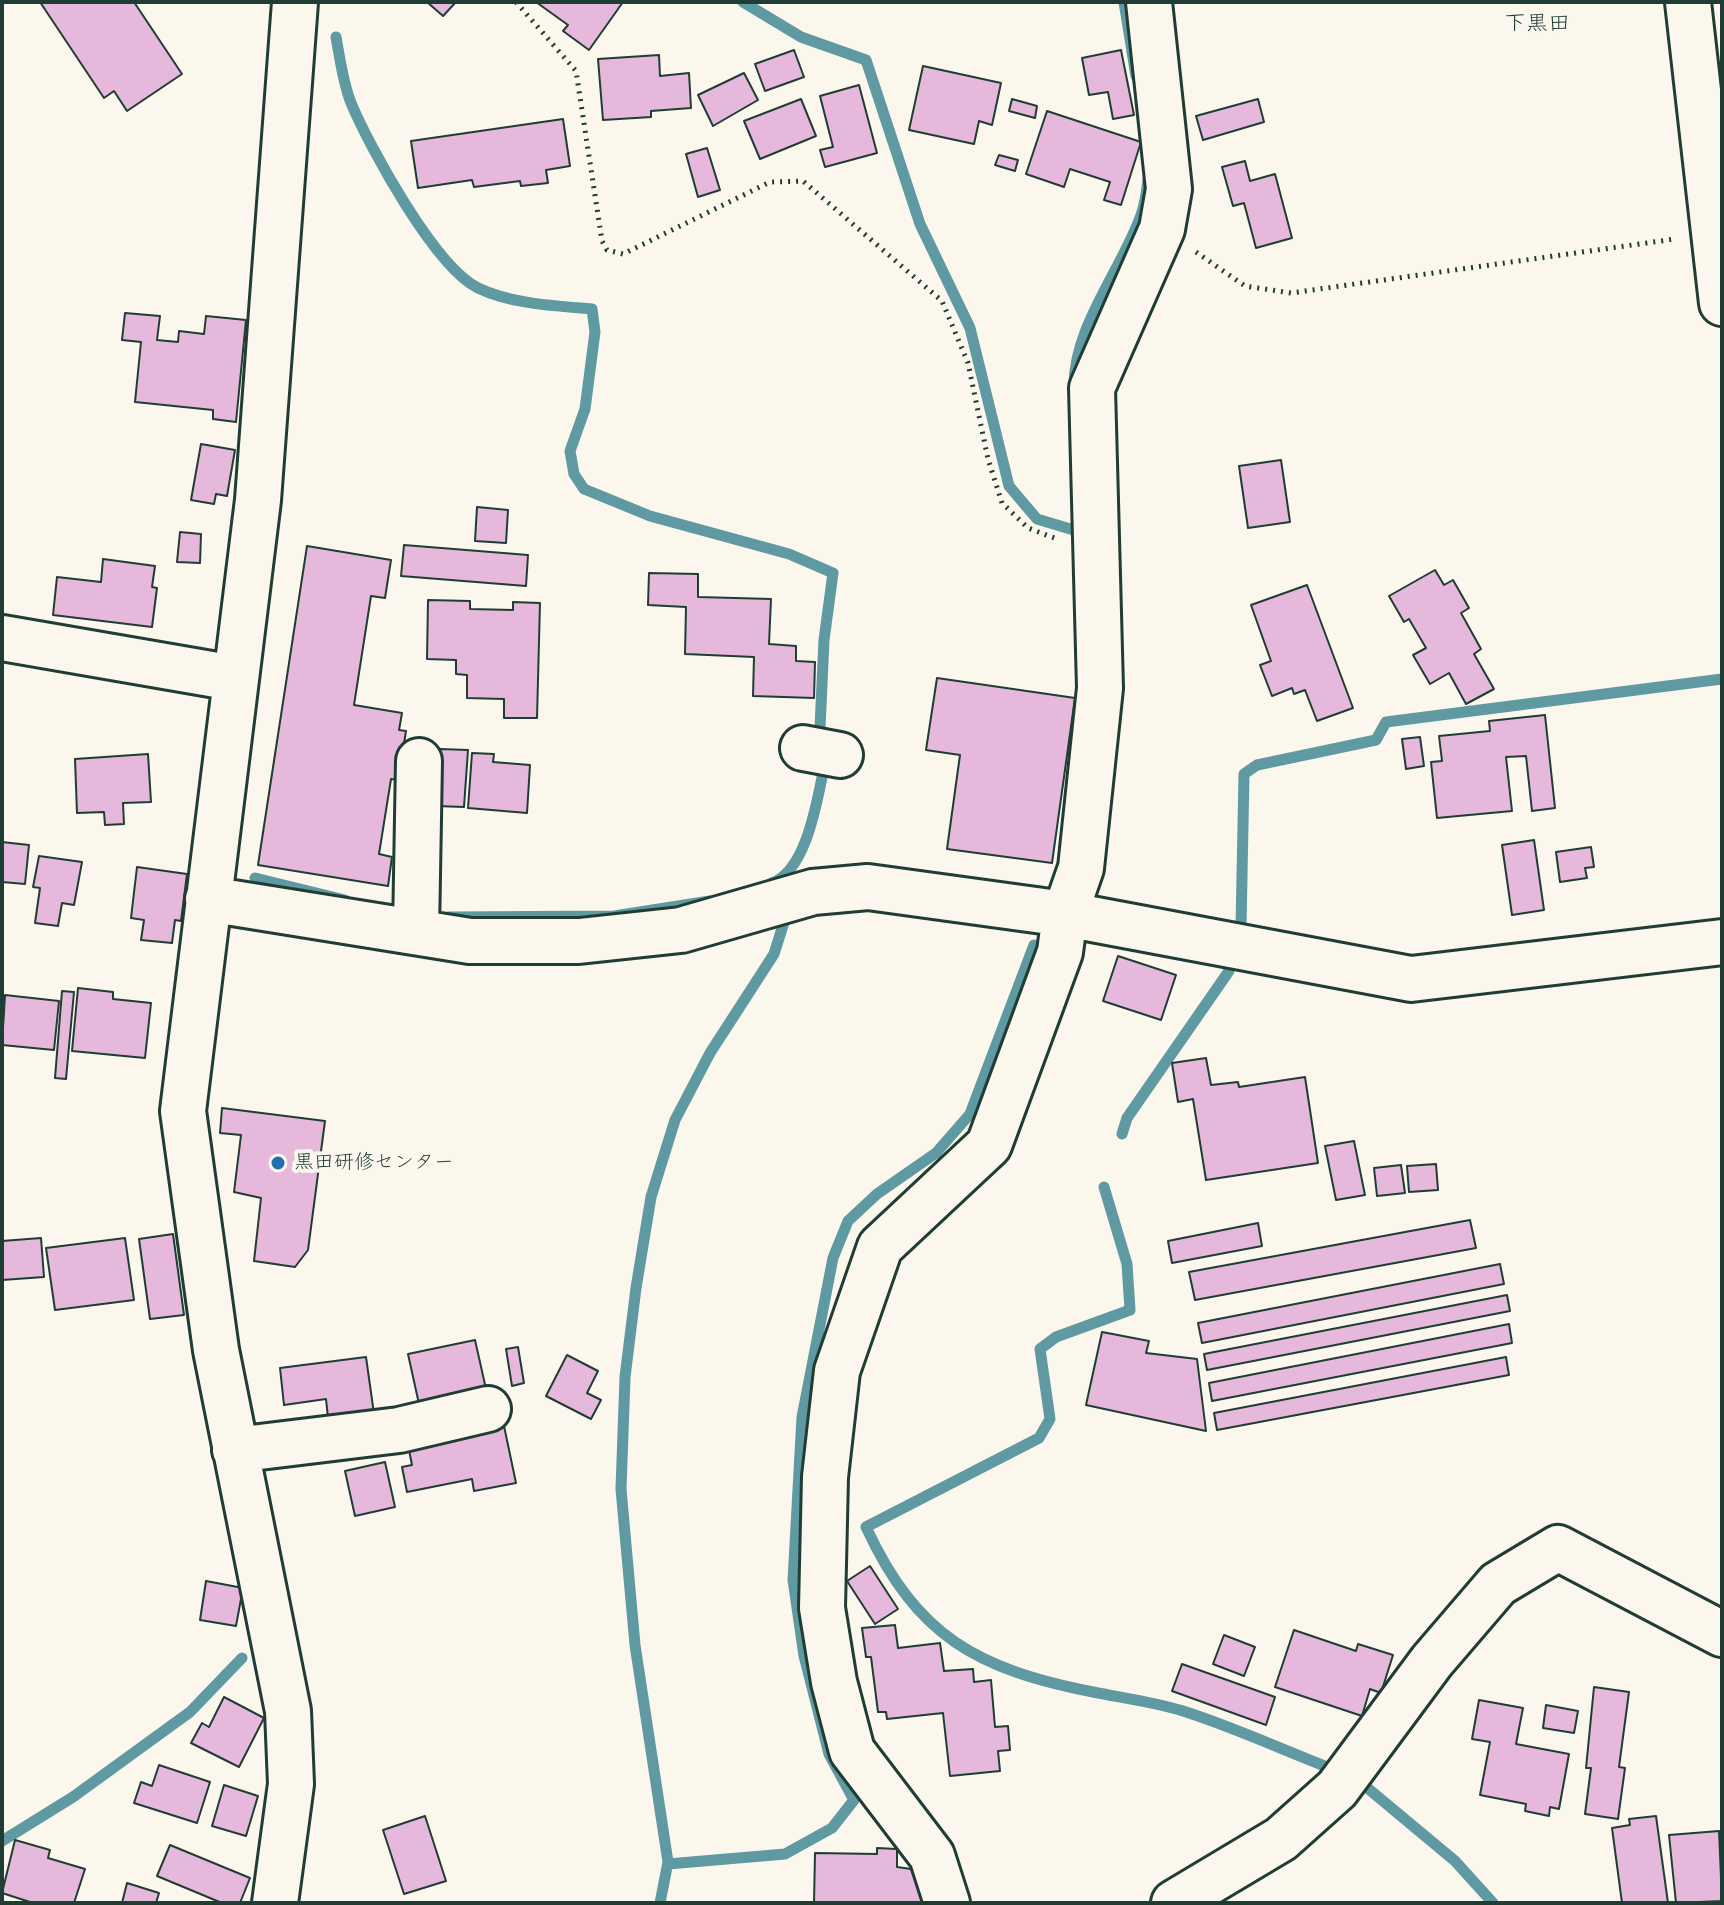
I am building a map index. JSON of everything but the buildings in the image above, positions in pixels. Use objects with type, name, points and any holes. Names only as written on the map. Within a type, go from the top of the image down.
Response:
[{"type":"street","points":[[275,1903],[291,1784],[288,1711],[211,1320],[183,1111],[258,500],[295,2]]},
{"type":"street","points":[[947,1903],[932,1856],[852,1751],[834,1682],[822,1608],[825,1477],[837,1371],[880,1247],[989,1145],[1060,952],[1065,914],[1081,868],[1100,688],[1092,388],[1162,229],[1169,189],[1149,2]]},
{"type":"street","points":[[1700,15],[1722,303]]},
{"type":"street","points":[[2,638],[234,678]]},
{"type":"street","points":[[416,932],[419,761]]},
{"type":"street","points":[[208,899],[470,941],[579,941],[681,930],[813,892],[868,887],[1065,914],[1411,979],[1722,942]]},
{"type":"street","points":[[235,1450],[399,1430],[488,1409]]},
{"type":"street","points":[[1174,1903],[1281,1839],[1337,1789],[1432,1661],[1498,1584],[1558,1548],[1722,1634]]},
{"type":"path","points":[[516,2],[576,71],[602,241],[607,250],[623,254],[770,182],[803,181],[942,301],[968,363],[988,459],[1002,503],[1028,528],[1096,550]]},
{"type":"path","points":[[1162,229],[1245,286],[1291,293],[1716,234]]},
{"type":"waterway","points":[[743,2],[801,37],[866,60],[920,224],[970,328],[1009,486],[1037,519],[1077,531]]},
{"type":"waterway","points":[[1124,2],[1136,76]]},
{"type":"waterway","points":[[336,37],[346,87],[360,123],[388,176],[443,257],[478,288],[505,298],[592,309],[595,332],[585,409],[570,451],[574,474],[584,489],[650,516],[789,554],[833,573],[824,640],[820,728]]},
{"type":"waterway","points":[[1074,388],[1081,343],[1141,215],[1149,172]]},
{"type":"waterway","points":[[1236,926],[1241,927],[1244,774],[1257,765],[1376,740],[1386,722],[1722,679]]},
{"type":"waterway","points":[[772,883],[784,876],[802,849],[814,815],[824,768]]},
{"type":"waterway","points":[[255,878],[345,900]]},
{"type":"waterway","points":[[448,917],[614,916],[710,901]]},
{"type":"waterway","points":[[660,1903],[668,1862],[635,1645],[621,1489],[625,1377],[636,1288],[651,1197],[675,1120],[710,1053],[774,954],[785,919]]},
{"type":"waterway","points":[[668,1864],[785,1854],[832,1828],[854,1800],[829,1754],[804,1656],[793,1580],[802,1417],[833,1258],[848,1221],[877,1194],[936,1153],[970,1114],[1034,945]]},
{"type":"waterway","points":[[1122,1134],[1127,1118],[1229,971]]},
{"type":"waterway","points":[[1104,1187],[1127,1264],[1130,1310],[1056,1337],[1040,1349],[1050,1419],[1039,1438],[866,1527],[907,1596],[955,1642],[984,1659],[1052,1683],[1183,1711],[1335,1770]]},
{"type":"waterway","points":[[2,1841],[73,1797],[190,1712],[242,1658]]},
{"type":"waterway","points":[[1359,1781],[1455,1861],[1493,1903]]},
{"type":"place","name":"黒田研修センター","points":[[278,1163]]},
{"type":"district","name":"下黒田","points":[[1537,24]]}]
